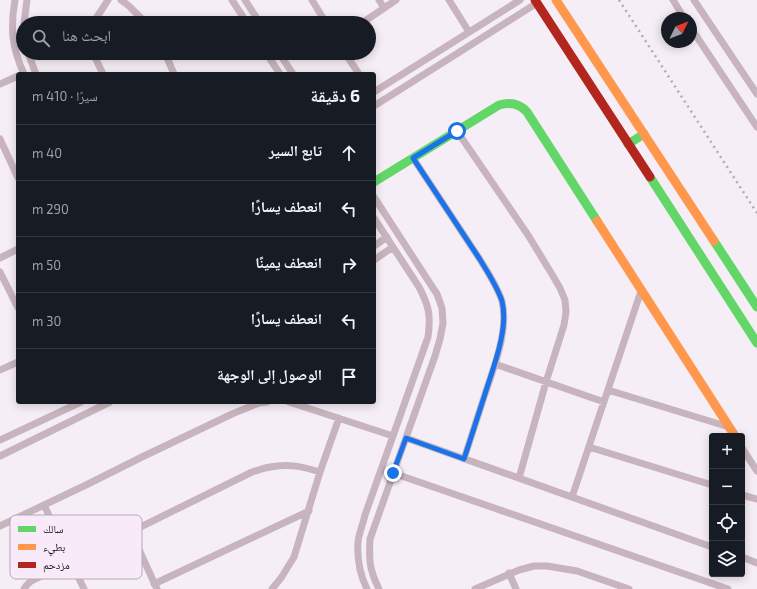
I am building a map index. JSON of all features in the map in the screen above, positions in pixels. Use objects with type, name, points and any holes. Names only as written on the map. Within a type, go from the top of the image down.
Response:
[{"type":"street","points":[[15,0],[12,14],[12,29],[16,54]]},
{"type":"street","points":[[25,16],[27,0]]},
{"type":"street","points":[[98,16],[108,0]]},
{"type":"street","points":[[121,0],[139,16]]},
{"type":"street","points":[[232,0],[242,16]]},
{"type":"street","points":[[245,0],[255,16]]},
{"type":"street","points":[[312,0],[322,16]]},
{"type":"street","points":[[379,0],[384,8]]},
{"type":"street","points":[[372,16],[396,0]]},
{"type":"street","points":[[449,0],[469,32]]},
{"type":"street","points":[[376,91],[520,0]]},
{"type":"street","points":[[556,0],[757,307]]},
{"type":"street","points":[[672,0],[680,12]]},
{"type":"street","points":[[694,0],[757,94]]},
{"type":"street","points":[[376,105],[536,2],[757,343]]},
{"type":"street","points":[[697,37],[757,127]]},
{"type":"street","points":[[17,60],[21,72]]},
{"type":"street","points":[[31,60],[35,72]]},
{"type":"street","points":[[96,60],[102,72]]},
{"type":"street","points":[[168,60],[173,72]]},
{"type":"street","points":[[271,60],[279,72]]},
{"type":"street","points":[[284,60],[292,72]]},
{"type":"street","points":[[350,60],[358,72]]},
{"type":"street","points":[[0,84],[16,77]]},
{"type":"street","points":[[376,181],[499,105],[508,102],[517,104],[524,109],[733,433]]},
{"type":"street","points":[[457,131],[528,235],[560,288],[565,300],[566,312],[564,325],[519,478]]},
{"type":"street","points":[[628,144],[644,134]]},
{"type":"street","points":[[0,139],[16,174]]},
{"type":"street","points":[[413,158],[479,258],[498,291],[502,302],[502,334],[495,364],[464,459]]},
{"type":"street","points":[[376,200],[437,294],[442,308],[443,323],[435,356],[370,539],[369,560],[373,578],[379,589]]},
{"type":"street","points":[[364,588],[358,561],[359,537],[365,514],[428,337],[430,324],[429,311],[425,298],[376,221]]},
{"type":"street","points":[[376,245],[387,237]]},
{"type":"street","points":[[376,259],[393,247]]},
{"type":"street","points":[[0,258],[16,250]]},
{"type":"street","points":[[0,272],[16,304]]},
{"type":"street","points":[[572,497],[642,291]]},
{"type":"street","points":[[423,352],[435,356]]},
{"type":"street","points":[[0,370],[16,363]]},
{"type":"street","points":[[495,364],[604,402]]},
{"type":"street","points":[[608,390],[729,427]]},
{"type":"street","points":[[0,440],[77,404]]},
{"type":"street","points":[[0,456],[106,404]]},
{"type":"street","points":[[23,515],[232,414],[257,404]]},
{"type":"street","points":[[295,404],[393,436]]},
{"type":"street","points":[[272,589],[294,557],[320,472],[339,418]]},
{"type":"street","points":[[406,438],[709,546]]},
{"type":"street","points":[[589,447],[709,484]]},
{"type":"street","points":[[745,453],[757,471]]},
{"type":"street","points":[[142,527],[252,472],[270,467],[287,465],[304,467],[320,472]]},
{"type":"street","points":[[393,473],[728,589]]},
{"type":"street","points":[[745,496],[757,499]]},
{"type":"street","points":[[44,505],[49,515]]},
{"type":"street","points":[[142,556],[156,586],[309,511]]},
{"type":"street","points":[[0,526],[10,521]]},
{"type":"street","points":[[745,558],[757,563]]},
{"type":"street","points":[[475,589],[509,573],[534,566],[548,566],[576,571],[629,589]]},
{"type":"street","points":[[509,573],[516,589]]},
{"type":"street","points":[[24,589],[31,582],[37,579]]},
{"type":"street","points":[[79,579],[84,589]]},
{"type":"railway","points":[[619,0],[757,213]]},
{"type":"traffic: fast","points":[[376,181],[499,105],[514,104],[518,105],[527,112],[597,221]]},
{"type":"traffic: fast","points":[[628,144],[644,134]]},
{"type":"traffic: fast","points":[[650,177],[757,343]]},
{"type":"traffic: fast","points":[[714,241],[757,307]]},
{"type":"traffic: slow","points":[[556,0],[714,241]]},
{"type":"traffic: slow","points":[[597,221],[733,433]]},
{"type":"traffic: jam","points":[[535,0],[650,177]]},
{"type":"route","points":[[393,473],[406,438],[464,459],[495,364],[502,334],[502,302],[498,291],[479,258],[413,158],[457,131]]}]
